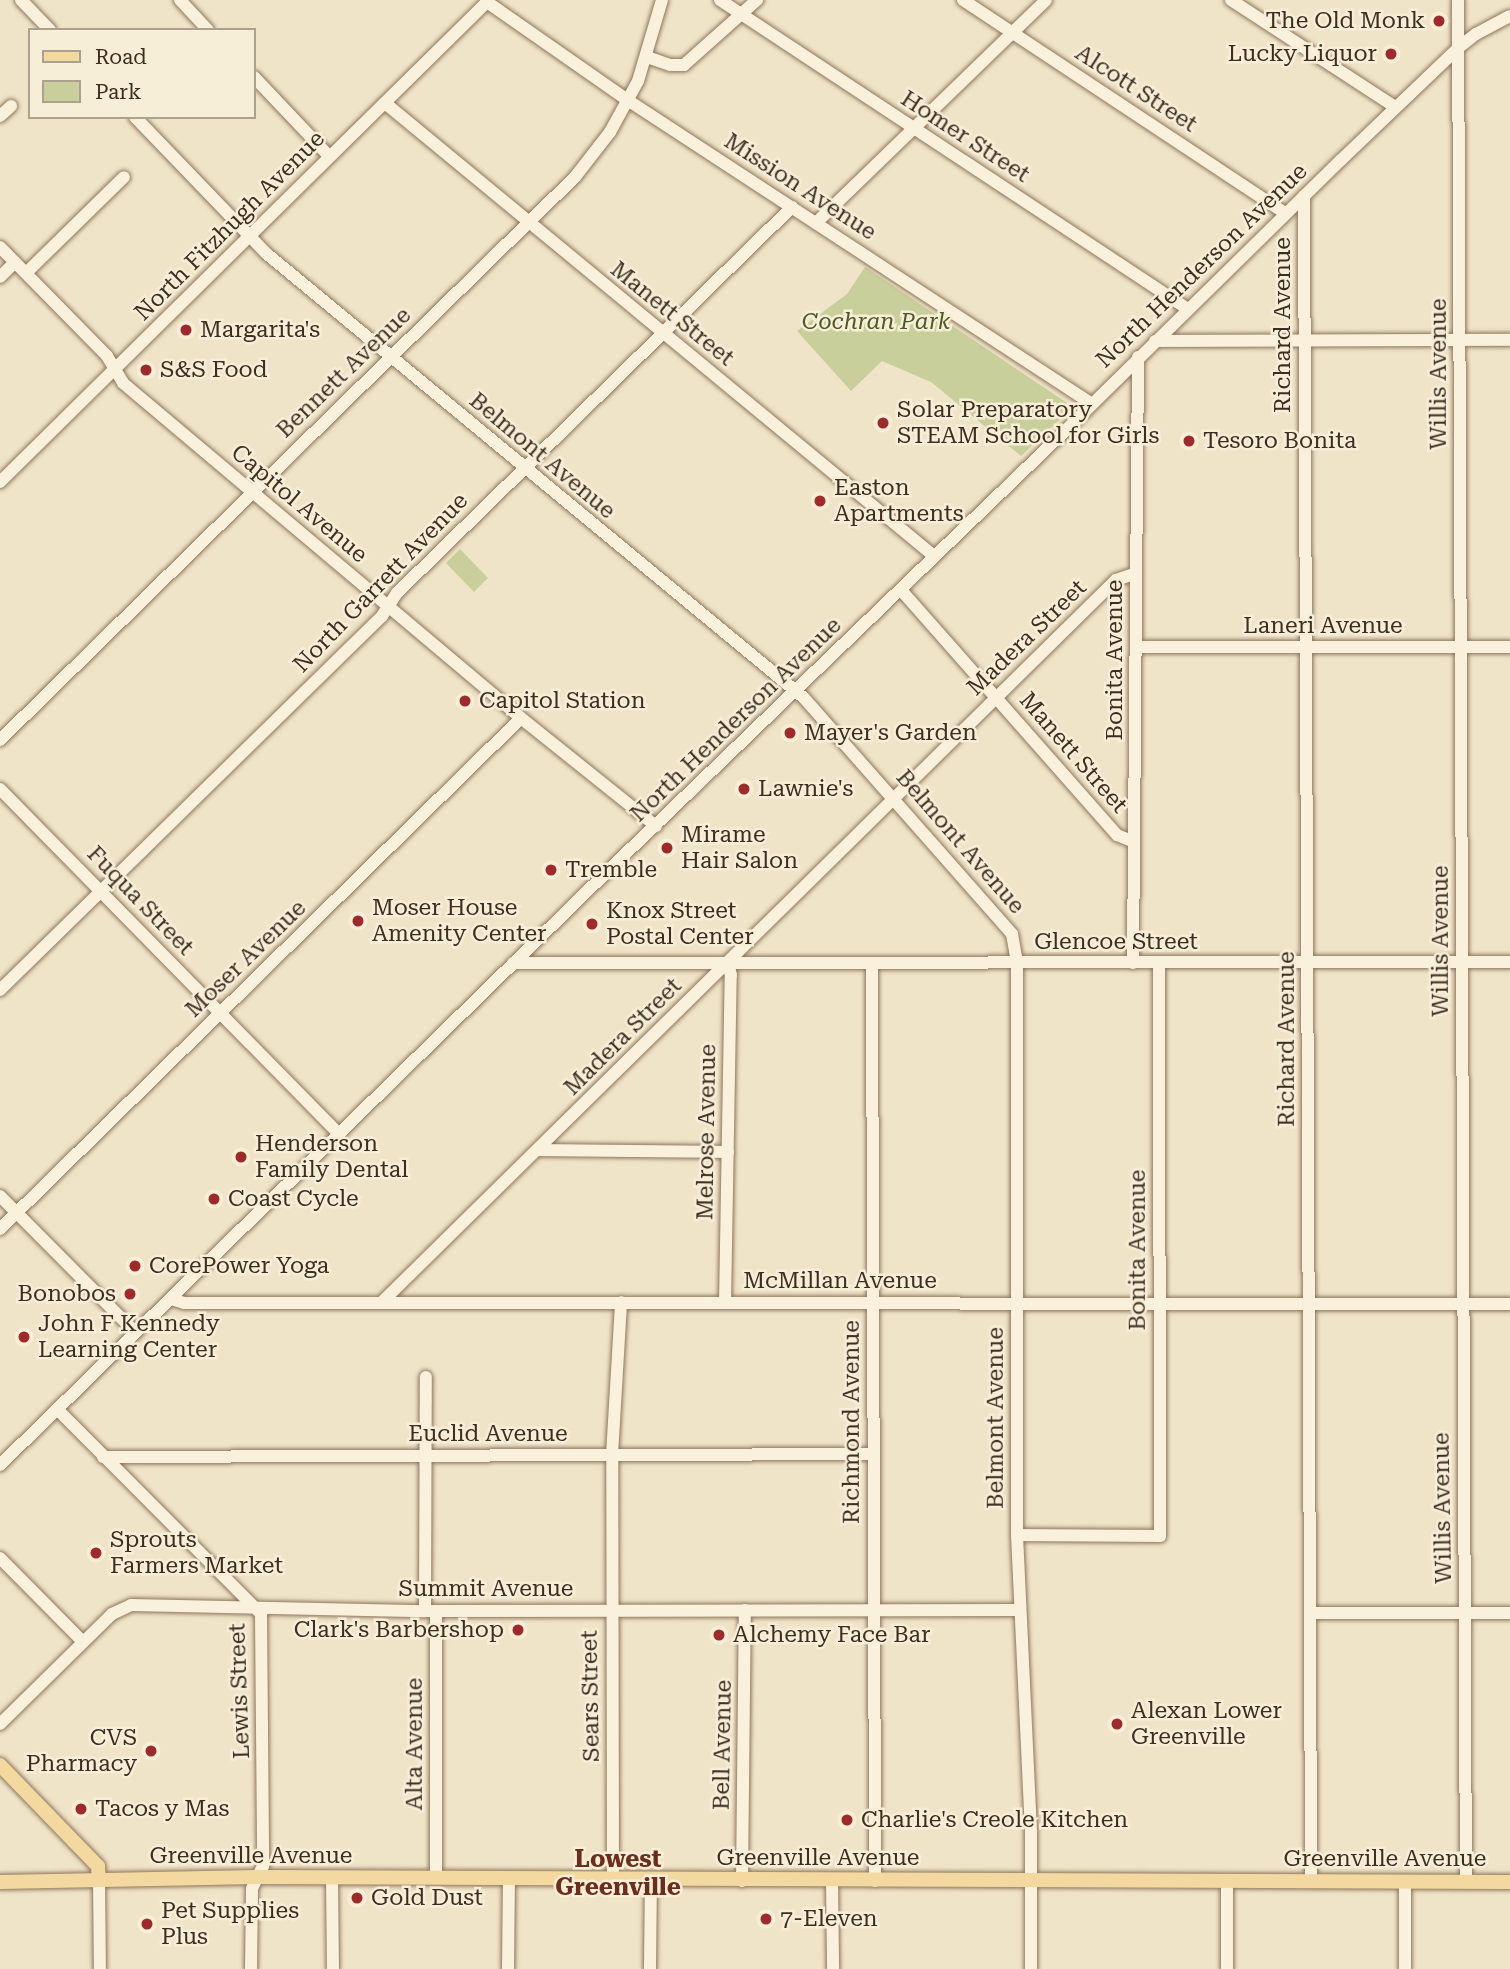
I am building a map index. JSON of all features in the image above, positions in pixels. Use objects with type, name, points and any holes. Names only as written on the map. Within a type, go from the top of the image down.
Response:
[{"type":"main road","points":[[0,1765],[98,1866],[99,1880]]},
{"type":"main road","name":"Greenville Avenue","points":[[0,1882],[257,1877],[1510,1882]]},
{"type":"street","points":[[21,0],[48,28]]},
{"type":"street","points":[[180,0],[206,28]]},
{"type":"street","name":"Bennett Avenue","points":[[0,740],[389,356],[529,223],[594,154],[629,101],[647,57],[662,0]]},
{"type":"street","name":"Homer Street","points":[[720,0],[1188,309]]},
{"type":"street","points":[[647,57],[670,65],[684,65],[757,0]]},
{"type":"street","name":"Alcott Street","points":[[963,0],[1286,213]]},
{"type":"street","points":[[816,223],[1046,0]]},
{"type":"street","points":[[1231,0],[1395,107]]},
{"type":"street","name":"Willis Avenue","points":[[1458,0],[1462,647],[1461,1304],[1466,1613],[1466,1882]]},
{"type":"street","name":"Mission Avenue","points":[[488,1],[629,101],[1092,404]]},
{"type":"street","name":"North Fitzhugh Avenue","points":[[0,482],[488,1]]},
{"type":"street","name":"North Henderson Avenue","points":[[0,1465],[338,1133],[793,691],[901,590],[1395,107],[1458,48],[1476,34],[1510,16]]},
{"type":"street","points":[[256,79],[329,156]]},
{"type":"street","name":"Manett Street","points":[[385,103],[934,556]]},
{"type":"street","points":[[0,116],[11,106]]},
{"type":"street","name":"Belmont Avenue","points":[[137,119],[267,254],[793,691],[836,733],[1012,934],[1017,962],[1017,1535],[1032,1880],[1031,1969]]},
{"type":"street","points":[[26,273],[124,177]]},
{"type":"street","name":"Richard Avenue","points":[[1304,196],[1311,1882]]},
{"type":"street","name":"North Garrett Avenue","points":[[0,990],[389,606],[397,593],[792,207]]},
{"type":"street","name":"Capitol Avenue","points":[[0,247],[107,356],[123,383],[521,718],[656,826]]},
{"type":"street","points":[[0,276],[15,262]]},
{"type":"street","points":[[1155,341],[1510,340]]},
{"type":"street","name":"Bonita Avenue","points":[[1133,963],[1138,358]]},
{"type":"street","name":"Madera Street","points":[[383,1301],[728,963],[892,797],[1116,580],[1136,573]]},
{"type":"street","name":"Manett Street","points":[[901,590],[1117,835],[1134,842]]},
{"type":"street","name":"Laneri Avenue","points":[[1136,647],[1510,647]]},
{"type":"street","name":"Moser Avenue","points":[[0,1229],[521,718]]},
{"type":"street","name":"Fuqua Street","points":[[0,789],[338,1133]]},
{"type":"street","name":"Glencoe Street","points":[[513,963],[1510,962]]},
{"type":"street","name":"Melrose Avenue","points":[[725,1303],[731,973],[728,963]]},
{"type":"street","name":"Richmond Avenue","points":[[872,963],[875,1881]]},
{"type":"street","name":"Bonita Avenue","points":[[1017,1535],[1160,1536],[1158,963]]},
{"type":"street","points":[[539,1150],[728,1152]]},
{"type":"street","points":[[0,1196],[135,1332]]},
{"type":"street","name":"McMillan Avenue","points":[[171,1299],[184,1303],[383,1301],[1510,1304]]},
{"type":"street","name":"Sears Street","points":[[613,1879],[612,1455],[621,1302]]},
{"type":"street","name":"Alta Avenue","points":[[426,1377],[425,1454],[436,1878]]},
{"type":"street","name":"Lewis Street","points":[[57,1409],[261,1614],[263,1866],[252,1889],[251,1969]]},
{"type":"street","name":"Euclid Avenue","points":[[103,1457],[873,1454]]},
{"type":"street","points":[[0,1558],[83,1642]]},
{"type":"street","name":"Summit Avenue","points":[[0,1724],[112,1614],[131,1605],[431,1611],[1020,1609]]},
{"type":"street","name":"Bell Avenue","points":[[742,1881],[745,1610]]},
{"type":"street","points":[[1310,1613],[1510,1613]]},
{"type":"street","points":[[332,1878],[332,1969]]},
{"type":"street","points":[[509,1878],[509,1969]]},
{"type":"street","points":[[99,1880],[100,1969]]},
{"type":"street","points":[[650,1969],[651,1880]]},
{"type":"street","points":[[1227,1880],[1227,1969]]},
{"type":"street","points":[[832,1881],[832,1969]]},
{"type":"street","points":[[1405,1882],[1405,1969]]},
{"type":"green space","name":"Cochran Park","points":[[865,267],[1073,407],[1021,456],[931,382],[882,361],[851,391],[797,331],[847,294]]},
{"type":"green space","points":[[460,549],[488,578],[474,592],[446,563]]},
{"type":"place","name":"The Old Monk","points":[[1439,21]]},
{"type":"place","name":"Lucky Liquor","points":[[1391,54]]},
{"type":"place","name":"Margarita's","points":[[186,330]]},
{"type":"place","name":"S&S Food","points":[[146,370]]},
{"type":"place","name":"Solar Preparatory STEAM School for Girls","points":[[883,423]]},
{"type":"place","name":"Tesoro Bonita","points":[[1189,441]]},
{"type":"place","name":"Easton Apartments","points":[[820,501]]},
{"type":"place","name":"Capitol Station","points":[[465,701]]},
{"type":"place","name":"Mayer's Garden","points":[[790,733]]},
{"type":"place","name":"Lawnie's","points":[[744,789]]},
{"type":"place","name":"Mirame Hair Salon","points":[[667,848]]},
{"type":"place","name":"Tremble","points":[[551,870]]},
{"type":"place","name":"Moser House Amenity Center","points":[[358,921]]},
{"type":"place","name":"Knox Street Postal Center","points":[[592,924]]},
{"type":"place","name":"Henderson Family Dental","points":[[241,1157]]},
{"type":"place","name":"Coast Cycle","points":[[214,1199]]},
{"type":"place","name":"CorePower Yoga","points":[[135,1266]]},
{"type":"place","name":"Bonobos","points":[[130,1294]]},
{"type":"place","name":"John F Kennedy Learning Center","points":[[24,1337]]},
{"type":"place","name":"Sprouts Farmers Market","points":[[96,1553]]},
{"type":"place","name":"Clark's Barbershop","points":[[518,1630]]},
{"type":"place","name":"Alchemy Face Bar","points":[[719,1635]]},
{"type":"place","name":"Alexan Lower Greenville","points":[[1117,1724]]},
{"type":"place","name":"CVS Pharmacy","points":[[151,1751]]},
{"type":"place","name":"Tacos y Mas","points":[[81,1809]]},
{"type":"place","name":"Charlie's Creole Kitchen","points":[[847,1820]]},
{"type":"place","name":"Gold Dust","points":[[357,1898]]},
{"type":"place","name":"7-Eleven","points":[[766,1919]]},
{"type":"place","name":"Pet Supplies Plus","points":[[147,1924]]},
{"type":"district","name":"Lowest Greenville","points":[[618,1874]]}]
